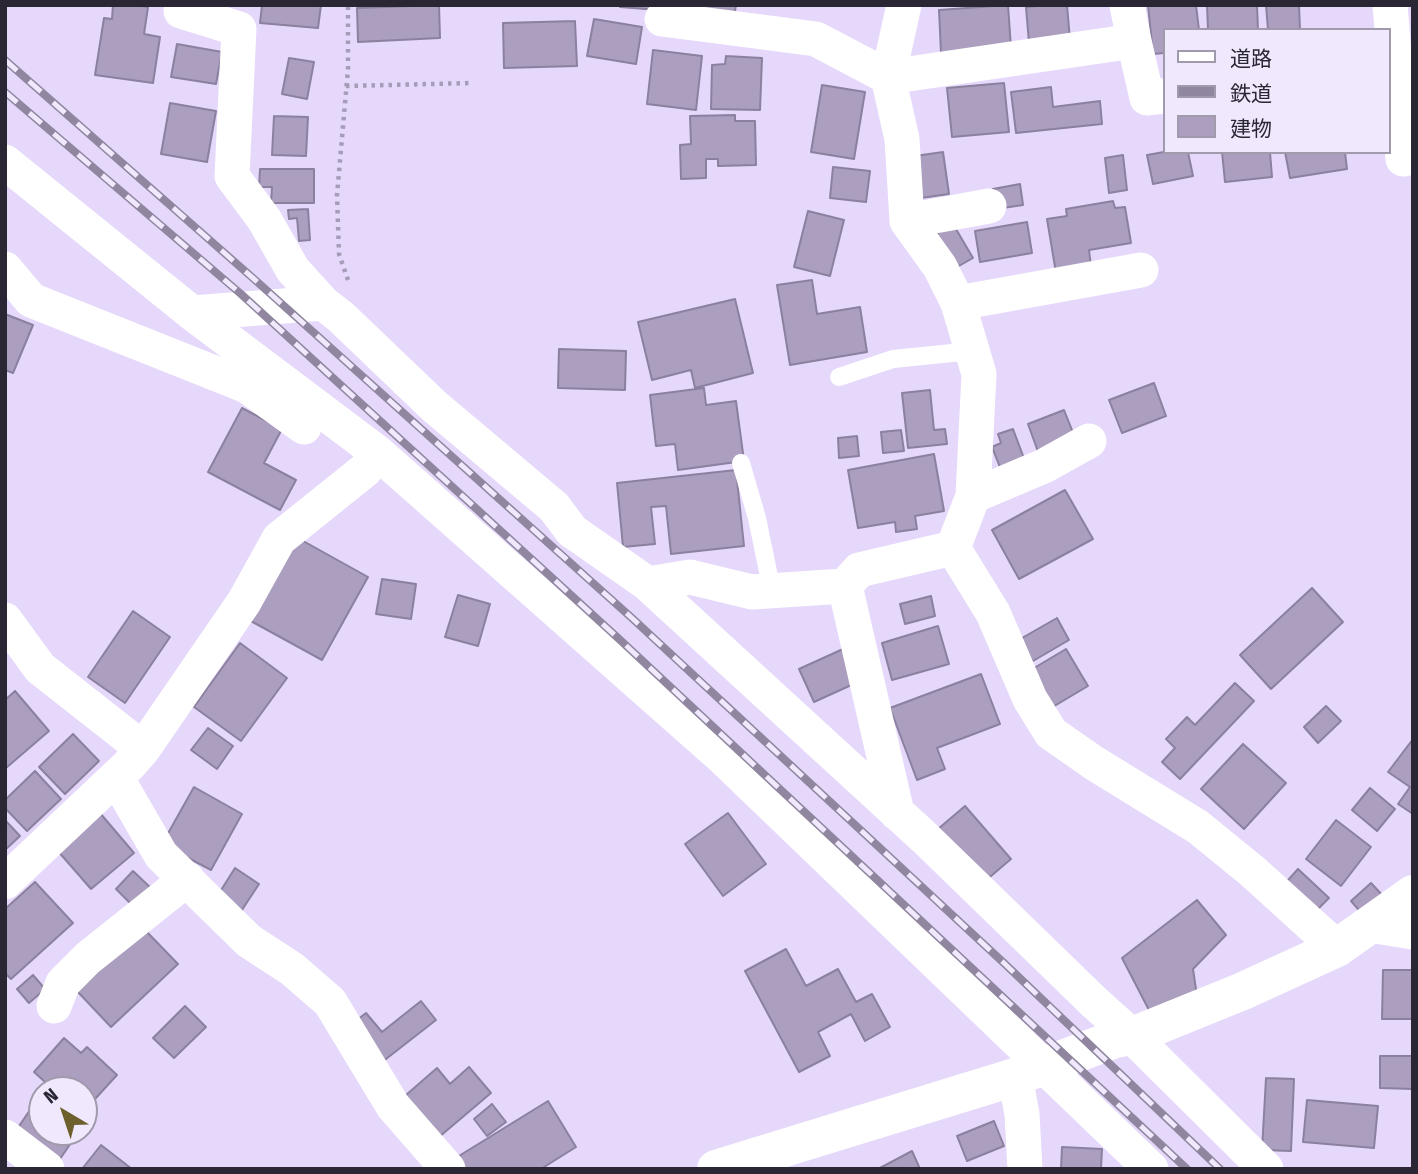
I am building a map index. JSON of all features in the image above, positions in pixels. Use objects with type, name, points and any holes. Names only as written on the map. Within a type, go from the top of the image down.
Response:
[{"type":"street","points":[[182,5],[181,11],[239,29],[232,176],[264,219],[293,270],[434,406],[554,507],[572,531],[648,584],[925,838],[1132,1036],[1266,1169]]},
{"type":"street","points":[[904,5],[888,76],[902,139],[907,221],[940,267],[958,303],[979,374],[973,496],[953,548]]},
{"type":"street","points":[[1127,5],[1147,98],[1162,96]]},
{"type":"street","points":[[1390,5],[1404,159],[1413,157]]},
{"type":"street","points":[[662,19],[816,39],[888,76],[1134,41]]},
{"type":"street","points":[[5,162],[192,313],[722,757],[1030,1072],[1151,1169]]},
{"type":"street","points":[[907,221],[989,206]]},
{"type":"street","points":[[5,270],[31,300],[247,386],[371,462]]},
{"type":"street","points":[[958,303],[1141,270]]},
{"type":"street","points":[[192,313],[332,310]]},
{"type":"street","points":[[973,496],[1044,466],[1089,441]]},
{"type":"street","points":[[5,882],[130,764],[143,748],[244,602],[279,538],[371,462]]},
{"type":"street","points":[[648,584],[690,577],[752,592],[845,586],[859,570],[953,548]]},
{"type":"street","points":[[953,548],[993,613],[1030,699],[1051,733],[1094,763],[1198,827],[1252,871],[1337,948]]},
{"type":"street","points":[[845,586],[897,813]]},
{"type":"street","points":[[5,620],[40,668],[143,748]]},
{"type":"street","points":[[116,777],[162,855],[249,941],[292,969],[330,1002],[393,1106],[448,1169]]},
{"type":"street","points":[[54,1006],[63,983],[88,958],[187,879]]},
{"type":"street","points":[[716,1169],[1030,1072],[1115,1039],[1132,1036],[1243,991],[1337,948],[1413,894]]},
{"type":"street","points":[[1369,925],[1413,932]]},
{"type":"street","points":[[1026,1169],[1022,1114],[1030,1072]]},
{"type":"street","points":[[5,1137],[47,1169]]},
{"type":"lane","points":[[839,377],[893,359],[972,351]]},
{"type":"lane","points":[[741,463],[757,518],[772,591]]},
{"type":"path","points":[[332,310],[351,290],[340,254],[337,195],[346,86],[348,5]]},
{"type":"path","points":[[346,86],[473,83]]},
{"type":"building","points":[[113,5],[148,7],[144,34],[160,37],[153,83],[95,75],[104,18],[112,19]]},
{"type":"building","points":[[262,5],[321,5],[318,28],[260,23]]},
{"type":"building","points":[[439,5],[440,38],[358,42],[357,8]]},
{"type":"building","points":[[671,5],[671,11],[620,7]]},
{"type":"building","points":[[690,5],[736,5],[733,24]]},
{"type":"building","points":[[1008,5],[1011,48],[941,53],[939,10]]},
{"type":"building","points":[[1067,5],[1070,40],[1029,43],[1026,7]]},
{"type":"building","points":[[1148,5],[1196,5],[1199,28],[1162,28],[1162,53],[1153,54]]},
{"type":"building","points":[[1207,5],[1257,5],[1258,28],[1208,28]]},
{"type":"building","points":[[1266,5],[1299,5],[1300,28],[1268,28]]},
{"type":"building","points":[[594,19],[642,27],[636,64],[587,56]]},
{"type":"building","points":[[575,21],[577,66],[504,68],[503,23]]},
{"type":"building","points":[[177,44],[222,52],[216,84],[171,77]]},
{"type":"building","points":[[653,50],[702,56],[696,110],[647,104]]},
{"type":"building","points":[[726,56],[762,58],[760,110],[711,109],[712,65],[725,64]]},
{"type":"building","points":[[289,58],[314,62],[307,99],[282,94]]},
{"type":"building","points":[[1004,83],[1009,132],[952,137],[947,88]]},
{"type":"building","points":[[822,85],[865,92],[854,159],[811,152]]},
{"type":"building","points":[[1051,87],[1053,107],[1100,101],[1102,124],[1016,133],[1011,92]]},
{"type":"building","points":[[170,103],[216,111],[207,162],[161,154]]},
{"type":"building","points":[[735,115],[735,121],[755,121],[756,165],[718,166],[718,159],[706,159],[706,178],[681,179],[680,145],[691,144],[690,116]]},
{"type":"building","points":[[274,116],[308,117],[306,156],[272,155]]},
{"type":"building","points":[[943,152],[949,194],[921,198],[915,156]]},
{"type":"building","points":[[1162,152],[1188,154],[1193,176],[1153,184],[1147,155]]},
{"type":"building","points":[[1222,154],[1270,154],[1272,177],[1225,182]]},
{"type":"building","points":[[1285,154],[1345,154],[1347,169],[1290,178]]},
{"type":"building","points":[[1123,155],[1127,190],[1109,193],[1105,158]]},
{"type":"building","points":[[833,167],[870,171],[866,202],[830,198]]},
{"type":"building","points":[[260,169],[314,169],[314,203],[271,203],[272,187],[259,187]]},
{"type":"building","points":[[1020,184],[1023,205],[996,209],[993,189]]},
{"type":"building","points":[[1113,201],[1115,208],[1125,207],[1131,243],[1089,250],[1091,267],[1056,273],[1047,219],[1067,216],[1066,209]]},
{"type":"building","points":[[308,209],[310,240],[299,241],[297,218],[289,219],[288,210]]},
{"type":"building","points":[[808,211],[844,220],[830,276],[794,267]]},
{"type":"building","points":[[1027,222],[1032,253],[980,262],[975,231]]},
{"type":"building","points":[[953,224],[973,258],[950,271],[930,238]]},
{"type":"building","points":[[812,280],[817,314],[860,307],[867,352],[790,365],[777,285]]},
{"type":"building","points":[[735,299],[753,373],[695,388],[691,370],[652,380],[638,322]]},
{"type":"building","points":[[5,314],[33,325],[13,373],[5,370]]},
{"type":"building","points":[[559,349],[626,351],[625,390],[558,388]]},
{"type":"building","points":[[1154,383],[1166,416],[1122,433],[1109,400]]},
{"type":"building","points":[[704,388],[706,405],[736,401],[744,461],[678,470],[675,444],[656,446],[650,395]]},
{"type":"building","points":[[930,390],[934,430],[945,429],[947,444],[908,448],[902,393]]},
{"type":"building","points":[[242,408],[282,429],[264,463],[296,480],[280,510],[208,472]]},
{"type":"building","points":[[1064,410],[1078,445],[1041,460],[1028,424]]},
{"type":"building","points":[[1013,429],[1025,461],[1001,470],[992,447],[1001,443],[998,434]]},
{"type":"building","points":[[901,430],[904,451],[883,453],[881,432]]},
{"type":"building","points":[[857,436],[859,456],[839,458],[838,438]]},
{"type":"building","points":[[934,454],[944,511],[915,516],[917,529],[896,532],[895,522],[858,528],[848,470]]},
{"type":"building","points":[[736,470],[744,546],[671,554],[666,506],[651,507],[655,544],[623,547],[617,483]]},
{"type":"building","points":[[1065,490],[1093,539],[1019,579],[992,530]]},
{"type":"building","points":[[296,537],[368,577],[322,660],[249,620]]},
{"type":"building","points":[[382,579],[416,584],[411,619],[376,614]]},
{"type":"building","points":[[1312,588],[1343,622],[1271,689],[1240,655]]},
{"type":"building","points":[[458,595],[490,604],[478,646],[445,637]]},
{"type":"building","points":[[931,596],[935,616],[905,624],[900,604]]},
{"type":"building","points":[[133,611],[170,637],[125,703],[88,677]]},
{"type":"building","points":[[1057,618],[1069,640],[1021,668],[1008,646]]},
{"type":"building","points":[[938,626],[949,664],[892,680],[882,643]]},
{"type":"building","points":[[240,643],[287,678],[241,741],[194,707]]},
{"type":"building","points":[[843,649],[858,682],[814,702],[799,669]]},
{"type":"building","points":[[1066,649],[1088,686],[1046,711],[1024,674]]},
{"type":"building","points":[[981,674],[1000,724],[937,748],[945,769],[917,780],[890,708]]},
{"type":"building","points":[[1235,683],[1254,701],[1180,779],[1162,762],[1175,748],[1166,739],[1187,717],[1195,725]]},
{"type":"building","points":[[15,691],[49,731],[6,768],[5,700]]},
{"type":"building","points":[[1326,706],[1341,721],[1318,743],[1304,727]]},
{"type":"building","points":[[208,728],[233,746],[217,769],[191,750]]},
{"type":"building","points":[[73,734],[99,761],[65,794],[39,767]]},
{"type":"building","points":[[1413,739],[1413,814],[1398,804],[1410,787],[1388,772]]},
{"type":"building","points":[[1243,744],[1286,783],[1244,829],[1201,789]]},
{"type":"building","points":[[35,771],[61,799],[27,831],[5,808],[5,800]]},
{"type":"building","points":[[194,787],[242,814],[211,870],[162,844]]},
{"type":"building","points":[[1370,788],[1395,809],[1377,831],[1352,810]]},
{"type":"building","points":[[965,806],[1011,859],[984,882],[938,829]]},
{"type":"building","points":[[100,813],[134,853],[91,889],[57,850]]},
{"type":"building","points":[[728,813],[766,864],[723,896],[685,844]]},
{"type":"building","points":[[5,820],[20,836],[5,850]]},
{"type":"building","points":[[1336,820],[1371,847],[1341,886],[1306,859]]},
{"type":"building","points":[[235,868],[259,884],[240,913],[216,898]]},
{"type":"building","points":[[1298,869],[1329,898],[1311,916],[1281,888]]},
{"type":"building","points":[[133,871],[153,890],[135,908],[116,889]]},
{"type":"building","points":[[35,882],[73,923],[11,979],[5,973],[5,909]]},
{"type":"building","points":[[1371,883],[1385,898],[1365,917],[1351,901]]},
{"type":"building","points":[[1197,900],[1226,935],[1193,969],[1197,996],[1151,1014],[1122,958]]},
{"type":"building","points":[[144,929],[178,964],[111,1027],[77,991]]},
{"type":"building","points":[[786,949],[806,986],[838,969],[856,1002],[872,994],[890,1027],[865,1041],[851,1014],[818,1032],[830,1056],[799,1072],[745,971]]},
{"type":"building","points":[[1383,970],[1413,970],[1413,1019],[1382,1019]]},
{"type":"building","points":[[33,975],[45,989],[29,1003],[17,989]]},
{"type":"building","points":[[421,1001],[436,1020],[377,1066],[348,1027],[366,1013],[382,1032]]},
{"type":"building","points":[[185,1006],[206,1027],[174,1058],[153,1038]]},
{"type":"building","points":[[64,1038],[81,1053],[87,1047],[117,1075],[98,1096],[98,1076],[38,1076],[34,1072]]},
{"type":"building","points":[[1380,1056],[1413,1056],[1413,1089],[1380,1088]]},
{"type":"building","points":[[469,1067],[491,1093],[432,1143],[398,1102],[437,1068],[450,1084]]},
{"type":"building","points":[[1266,1078],[1294,1079],[1291,1151],[1262,1150]]},
{"type":"building","points":[[1307,1100],[1378,1106],[1374,1148],[1303,1142]]},
{"type":"building","points":[[548,1101],[576,1147],[541,1169],[460,1169],[454,1159]]},
{"type":"building","points":[[492,1104],[506,1122],[487,1136],[474,1119]]},
{"type":"building","points":[[28,1113],[28,1137],[17,1129]]},
{"type":"building","points":[[994,1121],[1004,1146],[967,1161],[957,1136]]},
{"type":"building","points":[[101,1145],[132,1169],[82,1169]]},
{"type":"building","points":[[41,1146],[69,1146],[60,1159]]},
{"type":"building","points":[[1062,1147],[1102,1149],[1101,1169],[1061,1169]]},
{"type":"building","points":[[912,1151],[920,1169],[878,1169]]},
{"type":"railway","points":[[5,60],[633,619],[1005,964],[1220,1169]]},
{"type":"railway","points":[[5,92],[241,294],[618,638],[1187,1169]]}]
